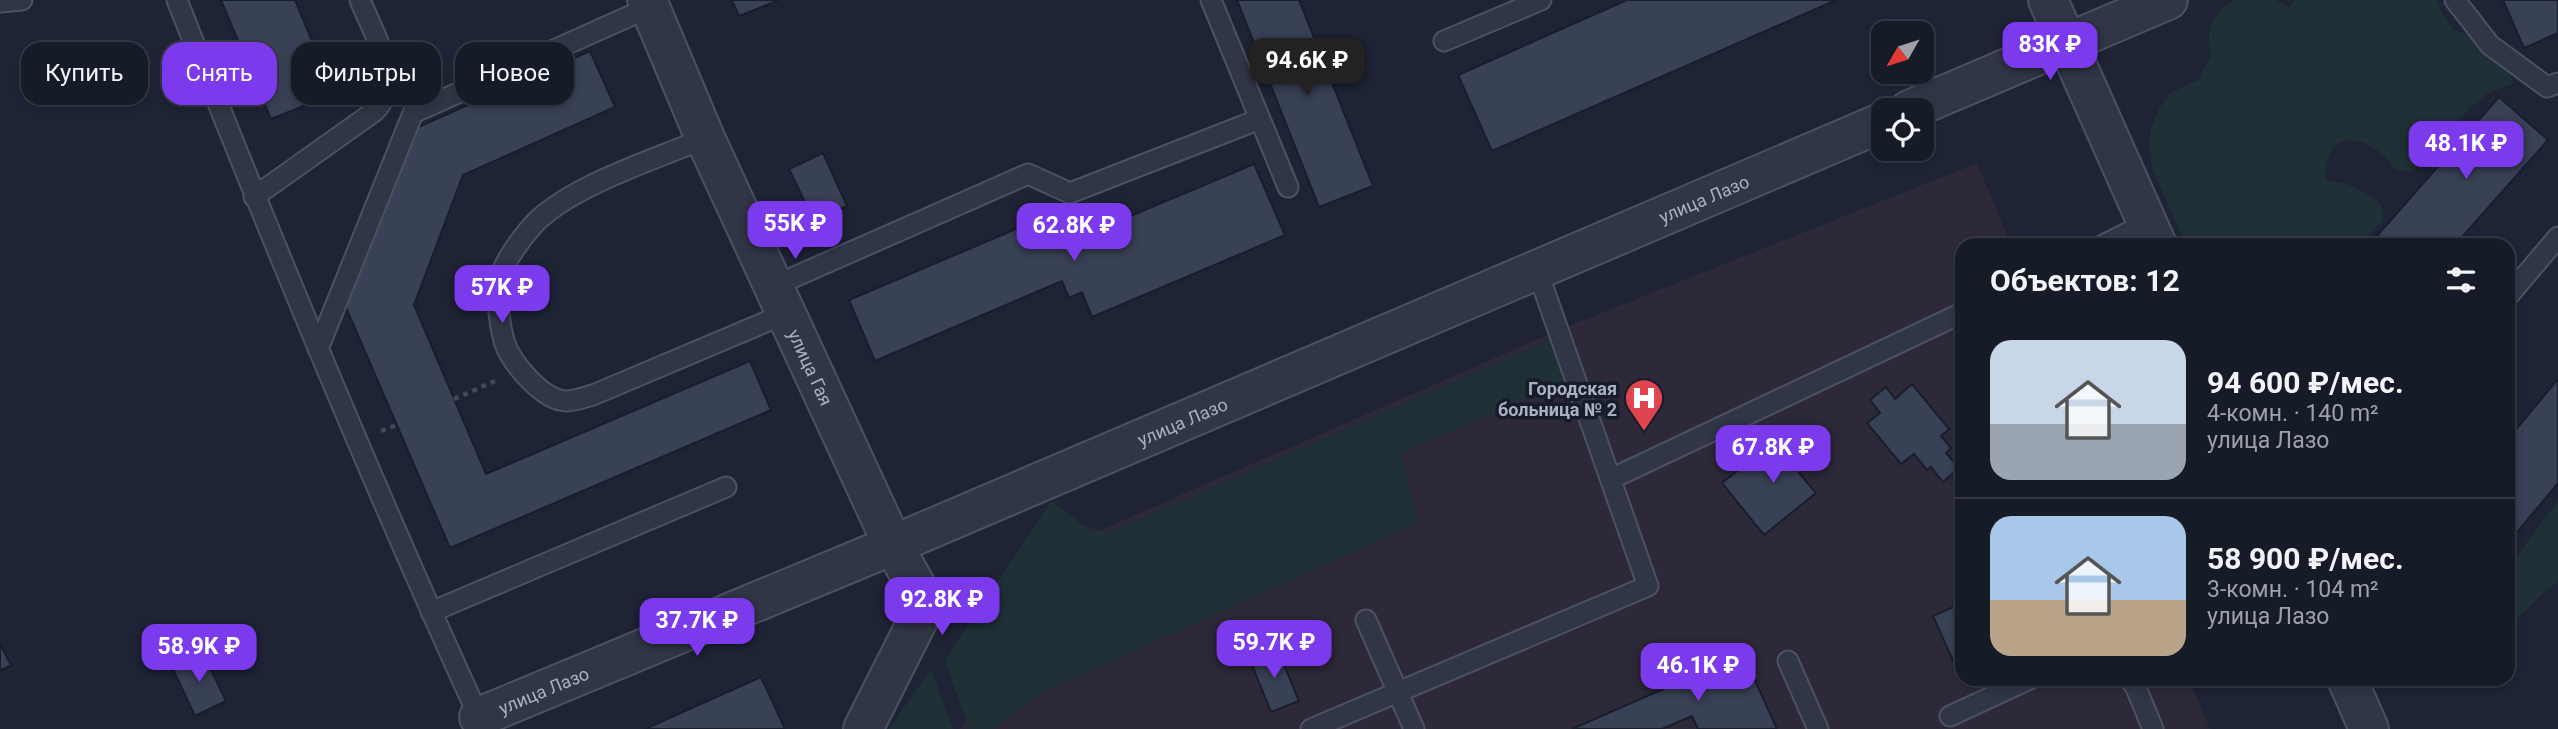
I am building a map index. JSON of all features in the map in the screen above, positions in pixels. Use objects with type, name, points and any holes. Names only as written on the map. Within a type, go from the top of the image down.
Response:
[{"type":"street","points":[[2048,0],[2152,234]]},
{"type":"street","points":[[1934,99],[2168,0]]},
{"type":"street","name":"улица Гая","points":[[649,3],[705,138],[893,545],[926,604],[863,729]]},
{"type":"street","name":"улица Лазо","points":[[479,717],[893,545],[1871,127]]},
{"type":"street","points":[[2350,686],[2369,729]]},
{"type":"lane","points":[[0,2],[22,0]]},
{"type":"lane","points":[[177,0],[254,197],[318,349],[479,717]]},
{"type":"lane","points":[[254,197],[375,111],[384,101],[388,86],[386,67],[360,0]]},
{"type":"lane","points":[[1211,0],[1287,187]]},
{"type":"lane","points":[[1444,41],[1541,0]]},
{"type":"lane","points":[[2455,0],[2490,45],[2547,87],[2558,83]]},
{"type":"lane","points":[[318,349],[413,113],[649,3]]},
{"type":"lane","points":[[705,138],[562,201],[537,221],[521,240],[506,264],[497,286],[505,343],[521,369],[539,390],[566,401],[593,395],[1027,174],[1070,193],[1260,119]]},
{"type":"lane","points":[[2134,238],[2152,234]]},
{"type":"lane","points":[[2515,288],[2558,237]]},
{"type":"lane","points":[[1311,729],[1648,586],[1537,270]]},
{"type":"lane","points":[[1611,479],[1955,316]]},
{"type":"lane","points":[[431,612],[726,487]]},
{"type":"lane","points":[[1366,620],[1414,729]]},
{"type":"lane","points":[[1787,661],[1818,729]]},
{"type":"lane","points":[[1950,716],[2015,686]]},
{"type":"lane","points":[[2135,686],[2153,729]]},
{"type":"path","points":[[454,399],[521,369]]},
{"type":"shaded area","points":[[2234,0],[2276,0],[2289,7],[2295,0],[2437,0],[2442,14],[2454,30],[2472,36],[2510,72],[2513,84],[2490,92],[2470,107],[2420,166],[2410,171],[2396,170],[2381,153],[2359,141],[2349,140],[2334,147],[2326,166],[2326,180],[2348,184],[2374,198],[2382,207],[2383,220],[2367,238],[2183,238],[2153,170],[2149,148],[2151,129],[2169,94],[2198,80],[2211,56],[2209,39],[2212,24]]},
{"type":"shaded area","name":"Городская больница № 2","points":[[1977,163],[2008,238],[1955,238],[1955,686],[2192,686],[2210,729],[960,729],[1094,533],[1559,330]]},
{"type":"shaded area","points":[[1553,338],[1572,380],[1401,453],[1418,523],[1044,692],[994,729],[969,729],[945,660],[1052,501],[1083,526],[1108,533]]},
{"type":"shaded area","points":[[2558,501],[2558,582],[2515,621],[2515,559]]},
{"type":"shaded area","points":[[931,669],[953,729],[889,729]]},
{"type":"building","points":[[221,0],[295,0],[312,42],[291,42],[291,105],[306,105],[271,119],[265,105],[277,105],[277,42],[239,42]]},
{"type":"building","points":[[732,0],[779,0],[739,16]]},
{"type":"building","points":[[1237,0],[1299,0],[1373,186],[1319,207]]},
{"type":"building","points":[[1627,0],[1834,1],[1492,151],[1458,75]]},
{"type":"building","points":[[2503,0],[2558,0],[2558,33],[2524,48]]},
{"type":"building","points":[[590,51],[615,107],[463,175],[414,305],[486,474],[750,361],[771,410],[450,548],[344,303],[416,128],[468,105],[574,105],[574,58]]},
{"type":"building","points":[[2499,97],[2548,140],[2461,238],[2375,238]]},
{"type":"building","points":[[823,153],[847,206],[814,221],[789,169]]},
{"type":"building","points":[[1254,164],[1285,235],[1092,317],[1082,292],[1069,298],[1062,281],[875,361],[849,300],[1049,215],[1062,245]]},
{"type":"building","points":[[2558,379],[2558,483],[2515,535],[2515,431]]},
{"type":"building","points":[[1912,384],[1949,429],[1941,436],[1951,448],[1946,453],[1955,463],[1955,472],[1943,482],[1931,467],[1927,470],[1914,454],[1901,464],[1867,423],[1880,413],[1870,400],[1886,387],[1895,399]]},
{"type":"building","points":[[1805,439],[1819,457],[1799,473],[1816,493],[1764,535],[1722,483],[1774,442],[1785,455]]},
{"type":"building","points":[[1955,606],[1955,665],[1933,616]]},
{"type":"building","points":[[0,644],[11,665],[0,671]]},
{"type":"building","points":[[1277,648],[1299,701],[1271,712],[1250,660]]},
{"type":"building","points":[[203,653],[226,701],[195,716],[172,667]]},
{"type":"building","points":[[1743,654],[1777,729],[1698,729],[1692,716],[1662,729],[1572,729]]},
{"type":"building","points":[[761,677],[785,729],[645,729]]},
{"type":"place","name":"Городская больница № 2","points":[[1644,432]]}]
